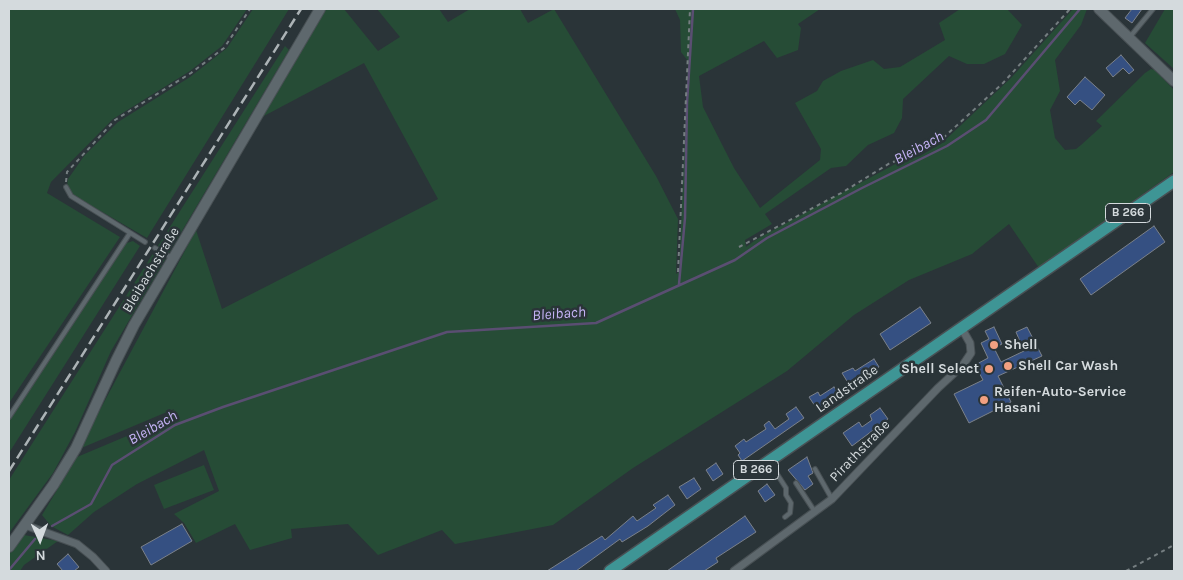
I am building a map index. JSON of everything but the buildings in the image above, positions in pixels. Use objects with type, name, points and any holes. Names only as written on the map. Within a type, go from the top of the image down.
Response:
[{"type":"main road","name":"Bleibachstraße","points":[[9,546],[76,448],[116,360],[320,9]]},
{"type":"main road","points":[[1099,9],[1165,70],[1174,81]]},
{"type":"main road","name":"Landstraße","points":[[610,571],[1174,181]]},
{"type":"street","name":"Pirathstraße","points":[[734,571],[832,499],[938,388],[964,365],[971,353],[970,343],[962,329]]},
{"type":"street","points":[[25,525],[78,544],[106,571]]},
{"type":"lane","points":[[1129,38],[1153,9]]},
{"type":"lane","points":[[66,187],[71,196],[144,242]]},
{"type":"lane","points":[[9,417],[130,233]]},
{"type":"lane","points":[[155,248],[174,259]]},
{"type":"lane","points":[[769,462],[786,488],[786,495],[791,503],[790,513],[785,517]]},
{"type":"lane","points":[[815,469],[832,499]]},
{"type":"lane","points":[[796,483],[815,512]]},
{"type":"path","points":[[66,187],[67,172],[115,120],[191,73],[224,48],[250,9]]},
{"type":"path","points":[[678,272],[690,9]]},
{"type":"path","points":[[739,247],[843,192],[890,164],[914,155],[942,139],[1003,83],[1070,9]]},
{"type":"path","points":[[1126,571],[1174,545]]},
{"type":"green space","points":[[9,9],[247,9],[222,46],[190,71],[113,119],[51,182],[47,193],[120,237],[9,403]]},
{"type":"green space","points":[[253,9],[289,9],[147,238],[73,195],[67,186],[68,179],[84,156],[118,122],[190,77],[227,48]]},
{"type":"green space","points":[[325,9],[344,9],[378,51],[400,37],[377,9],[439,9],[448,22],[470,9],[520,9],[528,23],[554,9],[656,176],[678,219],[676,274],[679,272],[688,61],[681,52],[680,20],[675,9],[820,9],[798,24],[801,28],[798,50],[777,58],[764,41],[699,76],[703,107],[734,168],[760,208],[820,160],[821,149],[795,103],[817,91],[823,81],[841,71],[873,60],[884,69],[900,67],[945,40],[939,23],[960,9],[1007,9],[1022,25],[1005,54],[984,64],[967,64],[949,56],[903,99],[902,118],[894,133],[868,145],[846,166],[831,168],[765,214],[772,224],[745,240],[746,247],[757,239],[899,162],[920,156],[942,143],[1011,78],[1073,9],[1087,9],[1081,25],[1055,60],[1060,91],[1050,110],[1055,138],[1065,150],[1076,149],[1102,126],[1096,121],[1145,73],[1151,69],[1155,70],[1174,90],[1174,172],[1039,268],[1009,224],[972,254],[909,280],[854,315],[787,371],[633,468],[553,525],[455,544],[442,530],[378,555],[348,524],[291,529],[292,538],[250,550],[235,524],[196,543],[184,523],[174,514],[219,491],[204,450],[137,484],[94,512],[68,535],[51,526],[42,515],[77,457],[165,420],[174,409],[79,449],[196,230],[222,309],[438,199],[364,63],[262,117]]},
{"type":"green space","points":[[1165,9],[1174,9],[1174,69],[1145,43]]},
{"type":"green space","points":[[285,46],[289,50],[111,351],[75,432],[53,473],[9,533],[9,480]]},
{"type":"green space","points":[[133,241],[140,246],[9,453],[9,421],[124,244]]},
{"type":"green space","points":[[204,465],[214,490],[164,509],[154,485]]},
{"type":"green space","points":[[24,535],[58,541],[24,565],[20,571],[9,571],[9,554]]},
{"type":"waterway","points":[[679,284],[685,218],[687,103],[693,9]]},
{"type":"waterway","name":"Bleibach","points":[[52,526],[91,504],[112,465],[175,425],[223,407],[447,332],[596,323],[735,260],[767,238],[947,146],[986,120],[1080,9]]},
{"type":"waterway","name":"Bleibach","points":[[9,570],[35,539]]},
{"type":"railway","points":[[9,471],[301,9]]},
{"type":"place","name":"Shell","points":[[994,345]]},
{"type":"place","name":"Shell Car Wash","points":[[1008,366]]},
{"type":"place","name":"Shell Select","points":[[989,369]]},
{"type":"place","name":"Reifen-Auto-Service Hasani","points":[[984,400]]}]
